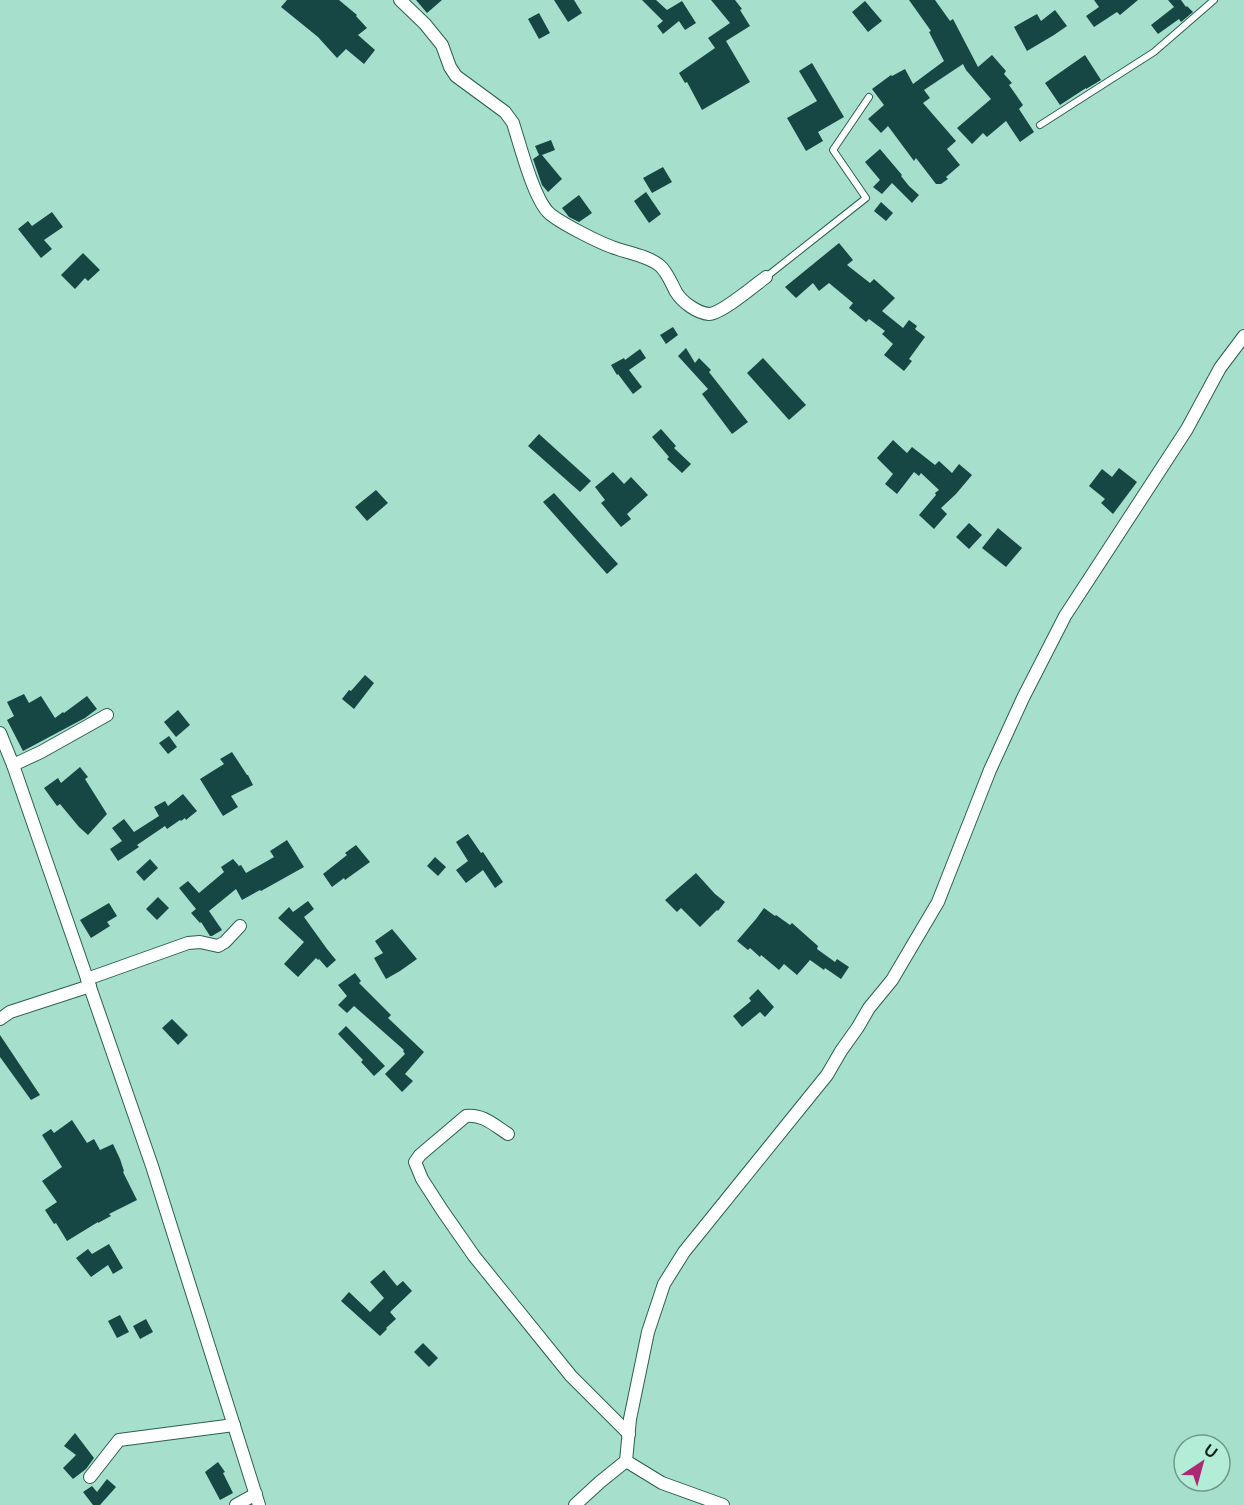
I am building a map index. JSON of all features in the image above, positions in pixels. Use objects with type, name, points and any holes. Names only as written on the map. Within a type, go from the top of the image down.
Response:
[{"type":"street","points":[[400,0],[425,24],[442,45],[456,76],[509,117],[540,202],[556,219],[610,246],[658,264],[665,270],[677,295],[697,311],[706,314],[722,309],[766,277]]},
{"type":"street","points":[[576,1505],[626,1461],[635,1392],[648,1332],[664,1284],[684,1252],[827,1075],[869,1008],[892,980],[938,902],[990,770],[1023,698],[1065,616],[1187,429],[1220,368],[1244,336]]},
{"type":"street","points":[[13,765],[41,752],[106,715]]},
{"type":"street","points":[[0,733],[152,1166],[258,1500],[236,1505]]},
{"type":"street","points":[[0,1019],[10,1012],[188,943],[200,942],[218,946],[240,926]]},
{"type":"street","points":[[508,1134],[483,1118],[473,1115],[466,1116],[420,1155],[415,1162],[418,1171],[474,1256],[537,1335],[571,1376],[629,1434]]},
{"type":"street","points":[[90,1477],[119,1440],[234,1425]]},
{"type":"street","points":[[626,1461],[662,1483],[723,1505]]},
{"type":"lane","points":[[1040,125],[1154,52],[1214,0]]},
{"type":"lane","points":[[766,277],[866,198],[833,150],[869,97]]},
{"type":"building","points":[[287,0],[339,0],[357,15],[367,28],[358,35],[375,50],[364,64],[346,49],[337,58],[318,37],[281,7]]},
{"type":"building","points":[[416,0],[442,0],[427,13]]},
{"type":"building","points":[[554,0],[574,0],[582,13],[568,22]]},
{"type":"building","points":[[642,0],[656,0],[667,10],[682,1],[696,23],[685,30],[679,21],[663,34],[657,26],[663,21]]},
{"type":"building","points":[[711,0],[735,0],[742,9],[740,10],[750,26],[726,41],[750,82],[702,110],[687,82],[685,83],[679,73],[715,48],[708,38],[730,23]]},
{"type":"building","points":[[909,0],[935,0],[950,21],[953,19],[978,67],[992,55],[1006,71],[1004,74],[1012,83],[1009,85],[1023,105],[1019,109],[1034,132],[1020,142],[1006,121],[987,137],[983,133],[972,144],[957,128],[991,99],[963,64],[924,90],[930,98],[923,103],[956,141],[947,149],[960,165],[941,184],[936,184],[916,158],[914,161],[888,126],[881,133],[868,119],[884,105],[872,89],[891,75],[905,69],[913,84],[944,61],[929,32],[931,31]]},
{"type":"building","points":[[1094,0],[1138,0],[1120,15],[1117,12],[1094,27],[1086,16],[1099,7]]},
{"type":"building","points":[[1168,0],[1181,0],[1193,12],[1181,22],[1179,19],[1158,34],[1151,25],[1174,7]]},
{"type":"building","points":[[865,1],[882,21],[868,32],[852,12]]},
{"type":"building","points":[[1055,10],[1067,26],[1027,51],[1014,27],[1037,14],[1041,21]]},
{"type":"building","points":[[539,13],[550,33],[539,39],[528,19]]},
{"type":"building","points":[[1085,55],[1101,80],[1060,105],[1045,83]]},
{"type":"building","points":[[812,63],[844,117],[818,132],[823,141],[806,151],[787,118],[817,101],[799,71]]},
{"type":"building","points":[[551,140],[555,150],[542,155],[562,179],[548,192],[542,185],[533,159],[539,155],[535,146]]},
{"type":"building","points":[[880,149],[909,186],[919,195],[912,203],[892,183],[882,194],[873,187],[880,180],[865,162]]},
{"type":"building","points":[[663,167],[672,182],[652,193],[643,178]]},
{"type":"building","points":[[646,192],[661,214],[649,223],[634,201]]},
{"type":"building","points":[[579,195],[592,213],[579,222],[569,217],[562,208]]},
{"type":"building","points":[[881,202],[893,213],[886,221],[874,211]]},
{"type":"building","points":[[52,212],[63,227],[44,240],[52,249],[41,258],[18,229],[28,221],[32,226]]},
{"type":"building","points":[[839,243],[853,260],[847,265],[870,283],[874,279],[895,298],[882,311],[903,328],[909,320],[925,337],[909,359],[912,361],[904,371],[884,355],[893,344],[882,334],[885,331],[869,319],[866,322],[849,308],[853,303],[829,283],[819,291],[813,283],[796,298],[785,287]]},
{"type":"building","points":[[83,253],[100,270],[88,281],[85,278],[75,289],[61,275]]},
{"type":"building","points":[[673,327],[678,335],[666,344],[660,335]]},
{"type":"building","points":[[686,348],[695,363],[699,358],[711,370],[709,372],[748,422],[732,434],[702,394],[708,389],[678,356]]},
{"type":"building","points":[[640,349],[646,358],[629,370],[642,387],[633,394],[611,365],[624,358],[625,360]]},
{"type":"building","points":[[763,358],[806,405],[789,420],[747,373]]},
{"type":"building","points":[[661,429],[676,446],[674,448],[691,464],[682,473],[667,459],[669,457],[652,437]]},
{"type":"building","points":[[539,434],[591,481],[580,492],[528,446]]},
{"type":"building","points":[[893,440],[907,453],[912,447],[935,465],[939,461],[952,473],[959,464],[972,475],[941,508],[947,514],[934,529],[919,515],[939,490],[921,473],[919,476],[914,472],[897,494],[885,484],[893,474],[877,458]]},
{"type":"building","points":[[1119,468],[1137,482],[1113,514],[1101,503],[1105,499],[1089,486],[1102,469],[1112,477]]},
{"type":"building","points":[[613,472],[624,484],[631,477],[648,495],[627,514],[631,519],[621,527],[601,503],[605,500],[595,487]]},
{"type":"building","points":[[376,490],[388,503],[367,521],[355,507]]},
{"type":"building","points":[[554,493],[618,564],[607,574],[543,502]]},
{"type":"building","points":[[969,523],[982,535],[969,549],[956,537]]},
{"type":"building","points":[[998,528],[1022,548],[1006,567],[982,548]]},
{"type":"building","points":[[365,675],[374,683],[354,709],[342,699]]},
{"type":"building","points":[[24,694],[29,703],[41,696],[55,718],[87,696],[97,709],[85,718],[23,751],[7,720],[14,716],[7,702]]},
{"type":"building","points":[[178,710],[190,725],[176,737],[164,722]]},
{"type":"building","points":[[169,736],[177,747],[168,754],[159,743]]},
{"type":"building","points":[[232,752],[253,785],[231,796],[238,807],[223,816],[200,779],[224,764],[220,759]]},
{"type":"building","points":[[80,767],[88,777],[85,779],[107,814],[88,835],[60,804],[57,806],[44,788],[58,778],[61,783]]},
{"type":"building","points":[[183,794],[197,811],[186,820],[185,818],[180,820],[167,829],[165,826],[118,861],[110,849],[122,841],[112,828],[124,819],[134,832],[159,816],[154,807],[165,801],[168,806]]},
{"type":"building","points":[[468,834],[503,882],[495,888],[483,870],[466,883],[456,870],[468,861],[456,842]]},
{"type":"building","points":[[287,840],[304,867],[242,900],[236,889],[209,911],[222,930],[210,936],[201,922],[191,913],[196,909],[179,888],[188,881],[199,893],[224,872],[221,867],[233,859],[246,873],[274,857],[270,851]]},
{"type":"building","points":[[356,845],[370,862],[332,887],[323,874]]},
{"type":"building","points":[[435,857],[446,867],[438,876],[427,866]]},
{"type":"building","points":[[150,859],[158,868],[144,881],[136,872]]},
{"type":"building","points":[[696,873],[725,902],[700,927],[681,908],[677,912],[665,900]]},
{"type":"building","points":[[158,897],[169,908],[157,920],[146,909]]},
{"type":"building","points":[[308,901],[314,909],[304,917],[336,960],[327,968],[316,958],[298,977],[284,964],[304,942],[278,918],[289,907],[293,912]]},
{"type":"building","points":[[109,903],[117,916],[107,922],[110,926],[91,938],[80,920]]},
{"type":"building","points":[[764,908],[790,925],[792,923],[818,946],[817,949],[835,962],[837,959],[849,967],[841,979],[810,960],[797,975],[784,964],[779,970],[761,955],[760,957],[737,941]]},
{"type":"building","points":[[392,929],[417,959],[386,979],[374,958],[383,953],[375,941]]},
{"type":"building","points":[[355,973],[361,981],[359,983],[391,1015],[388,1018],[424,1052],[405,1074],[413,1081],[402,1092],[385,1074],[405,1054],[404,1050],[354,1006],[347,1013],[338,1005],[347,996],[338,985]]},
{"type":"building","points":[[758,989],[774,1007],[765,1017],[760,1012],[742,1027],[733,1016],[751,1001],[749,998]]},
{"type":"building","points":[[172,1019],[188,1035],[178,1045],[162,1028]]},
{"type":"building","points":[[346,1026],[385,1066],[374,1076],[361,1062],[363,1060],[338,1034]]},
{"type":"building","points":[[0,1035],[40,1095],[31,1100],[0,1057]]},
{"type":"building","points":[[72,1120],[87,1143],[94,1139],[100,1150],[113,1144],[123,1172],[137,1200],[109,1214],[111,1216],[67,1241],[45,1210],[57,1202],[42,1181],[62,1167],[42,1135],[51,1129],[54,1133]]},
{"type":"building","points":[[109,1244],[123,1268],[113,1274],[108,1265],[91,1277],[76,1258],[88,1249],[92,1254]]},
{"type":"building","points":[[384,1270],[397,1286],[403,1281],[412,1291],[390,1312],[396,1319],[380,1336],[341,1301],[349,1292],[370,1312],[384,1298],[370,1282]]},
{"type":"building","points":[[120,1315],[129,1332],[117,1338],[108,1321]]},
{"type":"building","points":[[146,1319],[153,1332],[140,1339],[133,1326]]},
{"type":"building","points":[[423,1343],[438,1358],[429,1367],[414,1352]]},
{"type":"building","points":[[75,1433],[94,1458],[86,1469],[73,1479],[63,1468],[76,1455],[64,1446]]},
{"type":"building","points":[[218,1462],[225,1472],[223,1473],[233,1493],[220,1500],[205,1472]]},
{"type":"building","points":[[107,1479],[116,1487],[100,1505],[93,1505],[83,1492],[92,1486],[97,1492]]}]
